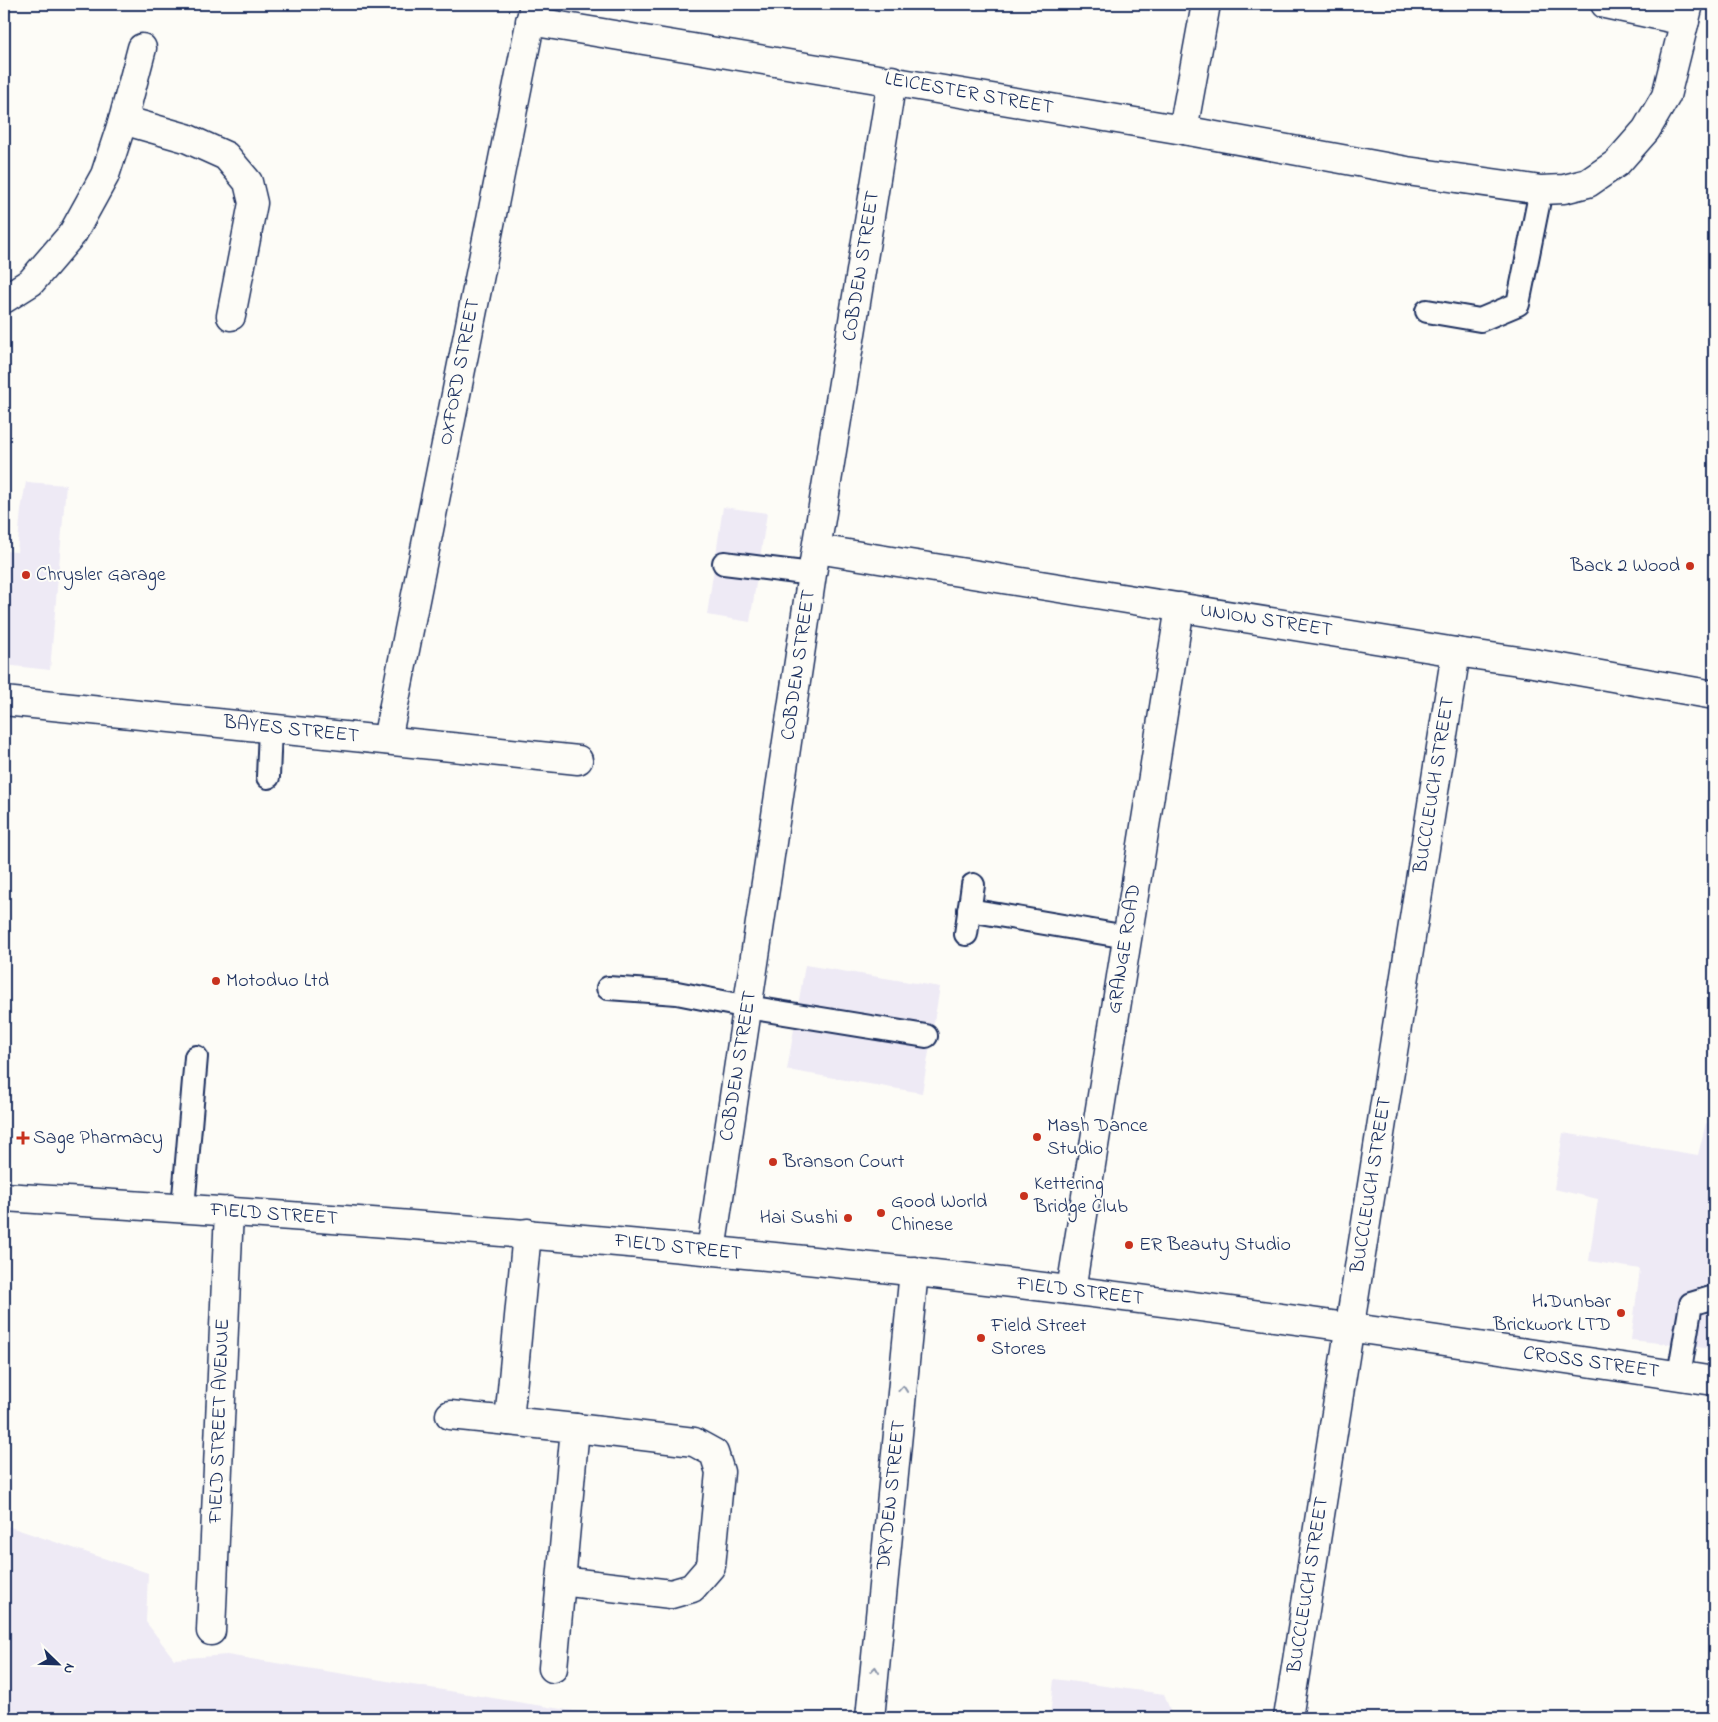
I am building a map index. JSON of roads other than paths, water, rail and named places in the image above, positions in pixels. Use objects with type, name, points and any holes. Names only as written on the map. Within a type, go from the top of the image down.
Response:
[{"type":"street","points":[[1183,130],[1206,4]]},
{"type":"street","points":[[1605,4],[1687,12]]},
{"type":"street","name":"LEICESTER STREET","points":[[532,12],[892,80],[1407,171],[1541,190],[1564,190],[1588,183],[1617,162],[1646,130],[1666,96],[1687,12]]},
{"type":"street","name":"OXFORD STREET","points":[[386,740],[532,12]]},
{"type":"street","points":[[4,299],[31,282],[73,233],[105,175],[123,120],[142,48]]},
{"type":"street","name":"COBDEN STREET","points":[[711,1251],[815,562],[892,80]]},
{"type":"street","points":[[123,120],[186,138],[226,156],[248,182],[253,203],[231,316]]},
{"type":"street","name":"UNION STREET","points":[[815,562],[1180,607],[1533,663],[1714,695]]},
{"type":"street","name":"GRANGE ROAD","points":[[1070,1290],[1180,607]]},
{"type":"street","name":"BUCCLEUCH STREET","points":[[1288,1718],[1456,652]]},
{"type":"street","name":"BAYES STREET","points":[[4,701],[578,760]]},
{"type":"street","name":"FIELD STREET","points":[[4,1197],[528,1233],[914,1272],[1070,1290],[1349,1327]]},
{"type":"street","name":"FIELD STREET AVENUE","points":[[211,1631],[229,1211]]},
{"type":"street","points":[[509,1421],[528,1233]]},
{"type":"street","name":"DRYDEN STREET","points":[[870,1718],[914,1272]]},
{"type":"street","name":"CROSS STREET","points":[[1349,1327],[1714,1380]]},
{"type":"street","points":[[450,1415],[694,1442],[714,1453],[720,1472],[711,1566],[692,1588],[671,1594],[561,1581]]},
{"type":"street","points":[[553,1668],[575,1428]]},
{"type":"lane","points":[[1428,311],[1480,320],[1518,304],[1541,190]]},
{"type":"lane","points":[[724,563],[815,562]]},
{"type":"lane","points":[[268,777],[270,728]]},
{"type":"lane","points":[[966,934],[973,885]]},
{"type":"lane","points":[[969,910],[1127,937]]},
{"type":"lane","points":[[608,988],[678,993],[748,1007],[926,1036]]},
{"type":"lane","points":[[183,1208],[196,1057]]},
{"type":"lane","points":[[1679,1375],[1691,1304],[1714,1297]]},
{"type":"place","name":"Back 2 Wood","points":[[1690,566]]},
{"type":"place","name":"Chrysler Garage","points":[[26,575]]},
{"type":"place","name":"Motoduo Ltd","points":[[216,981]]},
{"type":"place","name":"Mash Dance Studio","points":[[1037,1137]]},
{"type":"place","name":"Sage Pharmacy","points":[[23,1138]]},
{"type":"place","name":"Branson Court","points":[[773,1162]]},
{"type":"place","name":"Kettering Bridge Club","points":[[1024,1196]]},
{"type":"place","name":"Good World Chinese","points":[[881,1213]]},
{"type":"place","name":"Hai Sushi","points":[[848,1218]]},
{"type":"place","name":"ER Beauty Studio","points":[[1129,1245]]},
{"type":"place","name":"H.Dunbar Brickwork LTD","points":[[1621,1313]]},
{"type":"place","name":"Field Street Stores","points":[[981,1338]]}]
